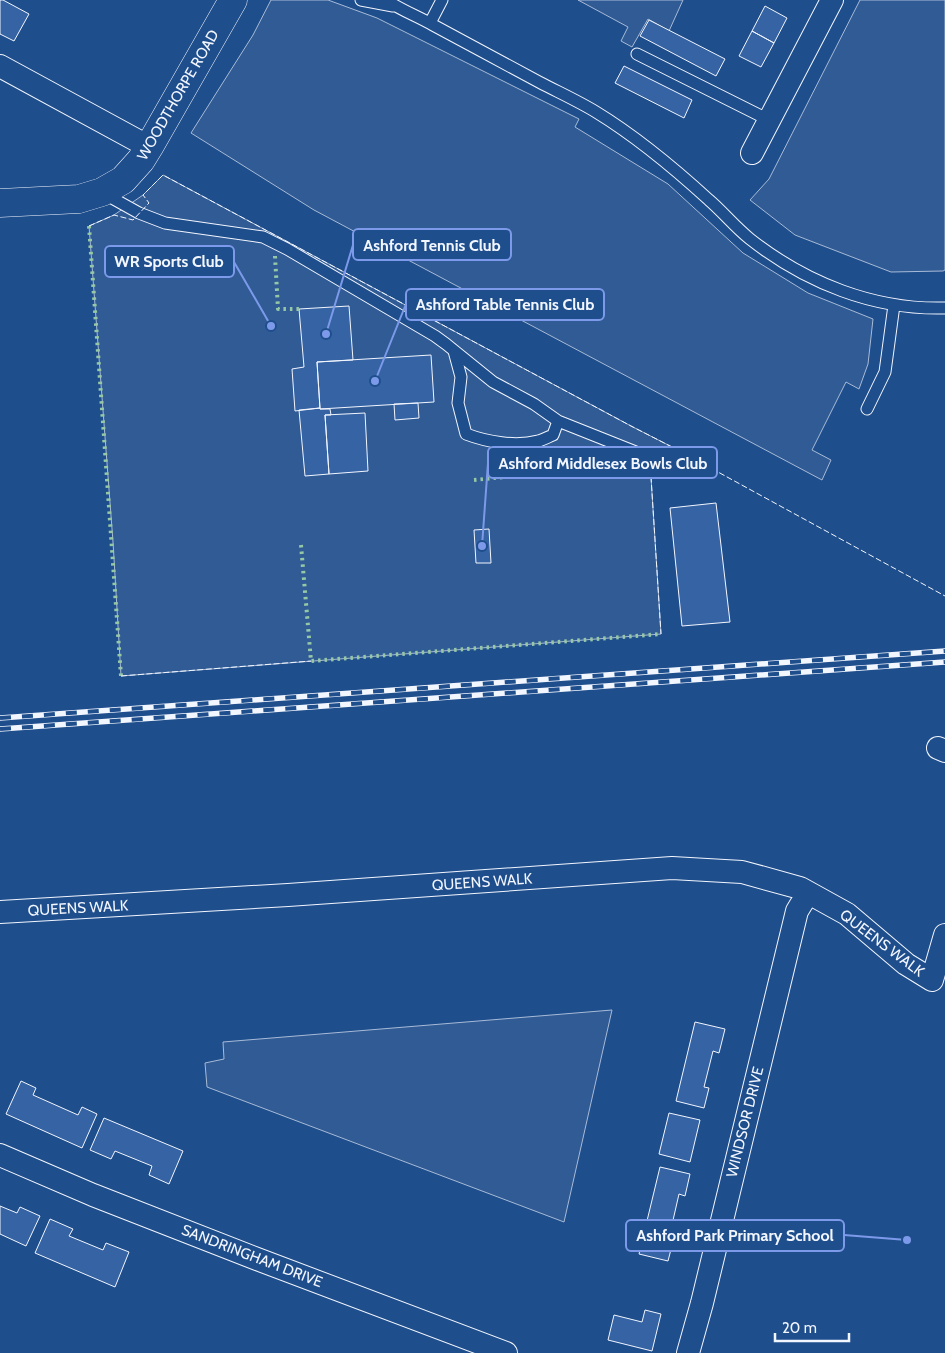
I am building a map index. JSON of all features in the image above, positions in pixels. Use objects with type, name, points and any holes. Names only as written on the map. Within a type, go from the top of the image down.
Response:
[{"type":"street","name":"WOODTHORPE ROAD","points":[[0,203],[79,198],[102,192],[123,180],[150,147],[233,0]]},
{"type":"street","points":[[752,153],[832,0]]},
{"type":"street","points":[[0,66],[150,147]]},
{"type":"street","name":"QUEENS WALK","points":[[0,912],[298,894],[672,868],[742,872],[800,888],[847,914],[906,964],[932,980],[945,934]]},
{"type":"street","name":"WINDSOR DRIVE","points":[[688,1353],[702,1303],[797,912],[808,892]]},
{"type":"street","name":"SANDRINGHAM DRIVE","points":[[0,1156],[93,1195],[257,1259],[506,1353]]},
{"type":"lane","points":[[361,0],[391,3],[596,112],[671,166],[711,201],[748,238],[769,254],[812,280],[869,300],[894,305],[932,309],[945,308]]},
{"type":"lane","points":[[430,23],[442,0]]},
{"type":"lane","points":[[638,54],[769,120]]},
{"type":"lane","points":[[102,192],[139,213],[165,223],[262,237],[287,249],[435,336],[493,382],[534,404],[558,421],[641,454]]},
{"type":"lane","points":[[867,409],[885,372],[894,305]]},
{"type":"lane","points":[[454,351],[461,377],[458,403],[466,434],[479,439],[507,443],[537,441],[553,435],[558,421]]},
{"type":"shaded area","points":[[271,0],[328,0],[377,18],[579,119],[575,127],[668,184],[743,253],[808,293],[873,319],[868,364],[859,389],[846,382],[812,450],[831,460],[822,480],[314,210],[191,133],[253,35]]},
{"type":"shaded area","points":[[578,0],[683,0],[669,31],[648,19],[632,47],[621,41],[628,27]]},
{"type":"shaded area","points":[[860,0],[945,0],[945,270],[943,271],[891,272],[795,235],[750,200],[769,179]]},
{"type":"shaded area","points":[[163,175],[674,448],[651,477],[661,634],[121,676],[113,542],[89,226],[114,215],[143,195]]},
{"type":"shaded area","points":[[612,1010],[564,1222],[207,1087],[205,1063],[224,1059],[223,1042]]},
{"type":"building","points":[[0,0],[29,14],[14,41],[0,34]]},
{"type":"building","points":[[765,6],[787,18],[774,43],[752,31]]},
{"type":"building","points":[[649,20],[725,59],[716,76],[640,36]]},
{"type":"building","points":[[752,31],[774,43],[761,67],[739,56]]},
{"type":"building","points":[[624,66],[692,100],[684,118],[615,83]]},
{"type":"building","points":[[349,306],[353,360],[317,362],[320,408],[295,411],[292,369],[304,367],[299,309]]},
{"type":"building","points":[[431,355],[434,402],[320,409],[317,362]]},
{"type":"building","points":[[418,403],[419,418],[395,420],[394,404]]},
{"type":"building","points":[[330,409],[331,415],[325,415],[329,474],[305,476],[299,410]]},
{"type":"building","points":[[365,413],[368,471],[329,474],[325,415]]},
{"type":"building","points":[[716,503],[730,622],[682,626],[670,508]]},
{"type":"building","points":[[489,529],[491,563],[476,563],[474,530]]},
{"type":"building","points":[[695,1022],[725,1029],[719,1053],[713,1051],[704,1087],[709,1088],[704,1108],[676,1101]]},
{"type":"building","points":[[21,1081],[36,1088],[33,1095],[78,1115],[82,1107],[97,1114],[82,1148],[6,1114]]},
{"type":"building","points":[[669,1113],[700,1120],[690,1162],[659,1154]]},
{"type":"building","points":[[104,1118],[183,1151],[169,1184],[149,1175],[152,1166],[115,1151],[111,1159],[90,1150]]},
{"type":"building","points":[[660,1167],[690,1174],[685,1196],[679,1194],[671,1229],[676,1230],[668,1261],[639,1254]]},
{"type":"building","points":[[0,1206],[17,1213],[20,1207],[40,1216],[26,1246],[0,1234]]},
{"type":"building","points":[[50,1219],[73,1229],[69,1236],[103,1250],[106,1243],[129,1252],[115,1287],[35,1253]]},
{"type":"building","points":[[645,1310],[661,1314],[652,1351],[608,1340],[614,1315],[642,1322]]},
{"type":"railway","points":[[0,718],[945,651]]},
{"type":"railway","points":[[0,729],[945,662]]},
{"type":"hedge","points":[[89,226],[121,676]]},
{"type":"hedge","points":[[275,256],[278,309],[299,309]]},
{"type":"hedge","points":[[474,480],[628,465]]},
{"type":"hedge","points":[[301,545],[311,661],[661,634]]},
{"type":"fence","points":[[89,226],[114,215],[133,220],[149,203],[143,195],[163,175],[674,448],[945,596]]},
{"type":"fence","points":[[628,465],[651,477],[661,634]]},
{"type":"fence","points":[[121,676],[311,661]]},
{"type":"place","name":"WR Sports Club","points":[[271,326]]},
{"type":"place","name":"Ashford Tennis Club","points":[[326,334]]},
{"type":"place","name":"Ashford Table Tennis Club","points":[[375,381]]},
{"type":"place","name":"Ashford Middlesex Bowls Club","points":[[482,546]]},
{"type":"place","name":"Ashford Park Primary School","points":[[907,1240]]}]
